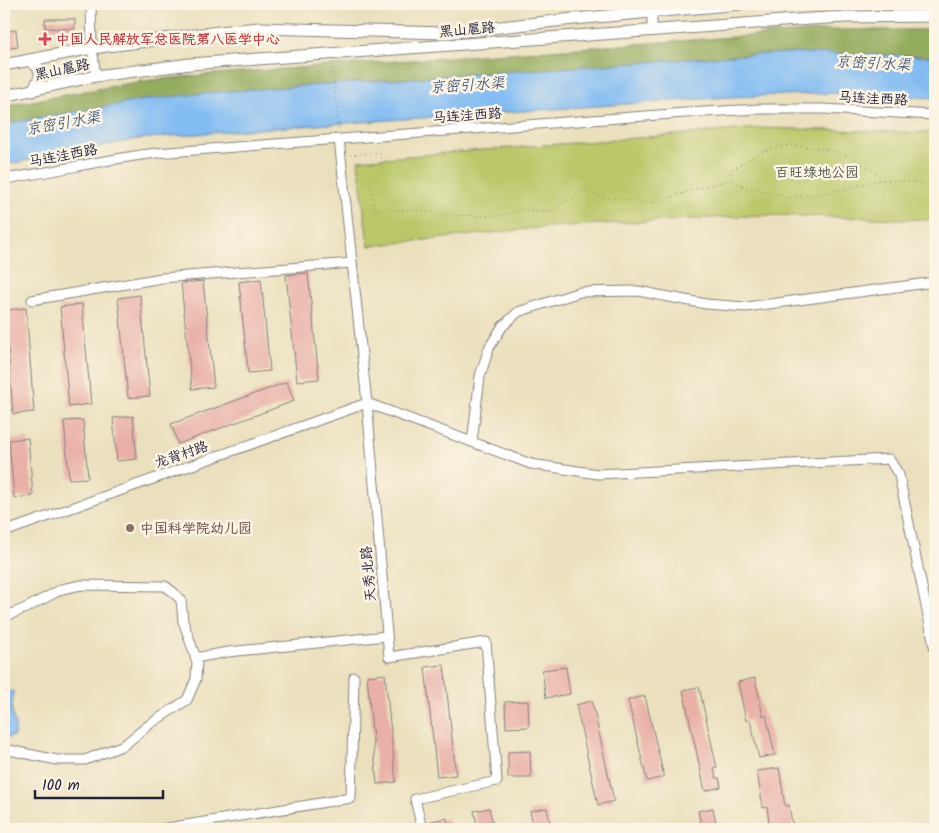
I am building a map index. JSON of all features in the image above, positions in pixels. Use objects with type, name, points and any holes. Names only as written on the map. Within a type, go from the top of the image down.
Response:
[{"type":"main road","name":"黑山扈路","points":[[4,65],[92,48],[259,28],[445,33],[653,8],[691,8],[740,4]]},
{"type":"main road","points":[[691,8],[685,12],[684,18],[686,22],[694,27]]},
{"type":"main road","name":"黑山扈路","points":[[4,96],[96,76],[190,64],[847,17],[935,16]]},
{"type":"main road","points":[[29,60],[37,65],[40,72],[40,81],[32,91]]},
{"type":"street","points":[[91,4],[92,48],[96,76]]},
{"type":"street","points":[[652,31],[653,8]]},
{"type":"street","name":"马连洼西路","points":[[4,179],[43,174],[120,157],[339,139],[760,109],[822,109],[935,115]]},
{"type":"street","name":"天秀北路","points":[[339,139],[367,403],[389,657],[486,642],[497,781],[415,799],[422,829]]},
{"type":"street","points":[[32,300],[162,278],[352,263]]},
{"type":"street","points":[[472,442],[480,376],[488,348],[502,326],[518,312],[580,292],[638,291],[706,304],[746,307],[935,282]]},
{"type":"street","points":[[367,403],[531,464],[598,474],[889,459],[899,475],[935,650]]},
{"type":"street","name":"龙背村路","points":[[4,532],[367,403]]},
{"type":"street","points":[[4,617],[26,608],[62,588],[80,585],[166,586],[180,600],[183,621],[196,658],[196,679],[187,700],[150,724],[124,745],[85,760],[57,760],[4,749]]},
{"type":"street","points":[[196,658],[228,652],[387,636]]},
{"type":"street","points":[[161,829],[351,798],[354,677]]},
{"type":"path","points":[[332,55],[339,139]]},
{"type":"path","points":[[730,180],[732,170],[762,152],[789,145],[825,149],[850,156],[883,180]]},
{"type":"path","points":[[341,156],[380,152],[382,168],[370,184],[375,210],[419,210],[441,215],[497,216],[521,210],[551,211],[585,190],[602,197],[653,203],[730,180],[750,189],[766,191],[790,198],[831,192],[883,180],[918,182],[935,186]]},
{"type":"green space","points":[[832,30],[935,30],[935,57],[856,54],[746,55],[262,89],[149,99],[4,124],[4,106],[142,81],[213,74]]},
{"type":"green space","name":"百旺绿地公园","points":[[761,128],[935,133],[935,220],[767,215],[547,227],[369,246],[358,160]]},
{"type":"water","name":"京密引水渠","points":[[793,53],[935,57],[935,98],[837,93],[731,97],[243,130],[138,139],[4,165],[4,124],[149,99],[217,92]]},
{"type":"water","points":[[13,691],[12,710],[15,732],[14,736],[4,738],[4,692]]},
{"type":"building","points":[[45,19],[75,19],[75,29],[45,28]]},
{"type":"building","points":[[16,30],[18,47],[4,49],[4,31]]},
{"type":"building","points":[[308,273],[319,379],[297,381],[286,275]]},
{"type":"building","points":[[261,279],[270,371],[248,373],[239,282]]},
{"type":"building","points":[[203,281],[214,387],[192,389],[181,283]]},
{"type":"building","points":[[140,295],[150,396],[128,398],[118,298]]},
{"type":"building","points":[[82,304],[91,404],[69,407],[60,307]]},
{"type":"building","points":[[26,308],[34,412],[13,414],[5,310]]},
{"type":"building","points":[[287,382],[294,401],[178,444],[171,424]]},
{"type":"building","points":[[133,416],[137,459],[117,461],[113,418]]},
{"type":"building","points":[[83,420],[88,478],[69,479],[64,421]]},
{"type":"building","points":[[28,438],[33,496],[14,498],[9,440]]},
{"type":"building","points":[[444,665],[456,775],[437,777],[425,667]]},
{"type":"building","points":[[566,667],[570,694],[546,698],[542,670]]},
{"type":"building","points":[[385,674],[396,782],[377,784],[367,676]]},
{"type":"building","points":[[755,678],[763,716],[766,715],[775,755],[759,758],[750,720],[746,721],[738,682]]},
{"type":"building","points":[[699,687],[717,768],[714,768],[716,778],[719,778],[721,787],[705,791],[683,690]]},
{"type":"building","points":[[645,696],[664,777],[647,781],[628,700]]},
{"type":"building","points":[[528,701],[529,727],[506,728],[505,702]]},
{"type":"building","points":[[592,701],[614,801],[598,805],[576,705]]},
{"type":"building","points":[[530,751],[531,778],[508,778],[508,752]]},
{"type":"building","points":[[779,768],[785,806],[789,805],[793,829],[770,829],[767,807],[763,808],[757,771]]},
{"type":"building","points":[[489,808],[494,829],[478,829],[474,811]]},
{"type":"building","points":[[547,808],[551,829],[534,829],[530,811]]},
{"type":"building","points":[[713,808],[717,829],[702,829],[698,811]]},
{"type":"building","points":[[447,818],[450,829],[433,829],[431,821]]},
{"type":"place","name":"中国人民解放军总医院第八医学中心","points":[[45,39]]},
{"type":"place","name":"中国科学院幼儿园","points":[[130,528]]}]
